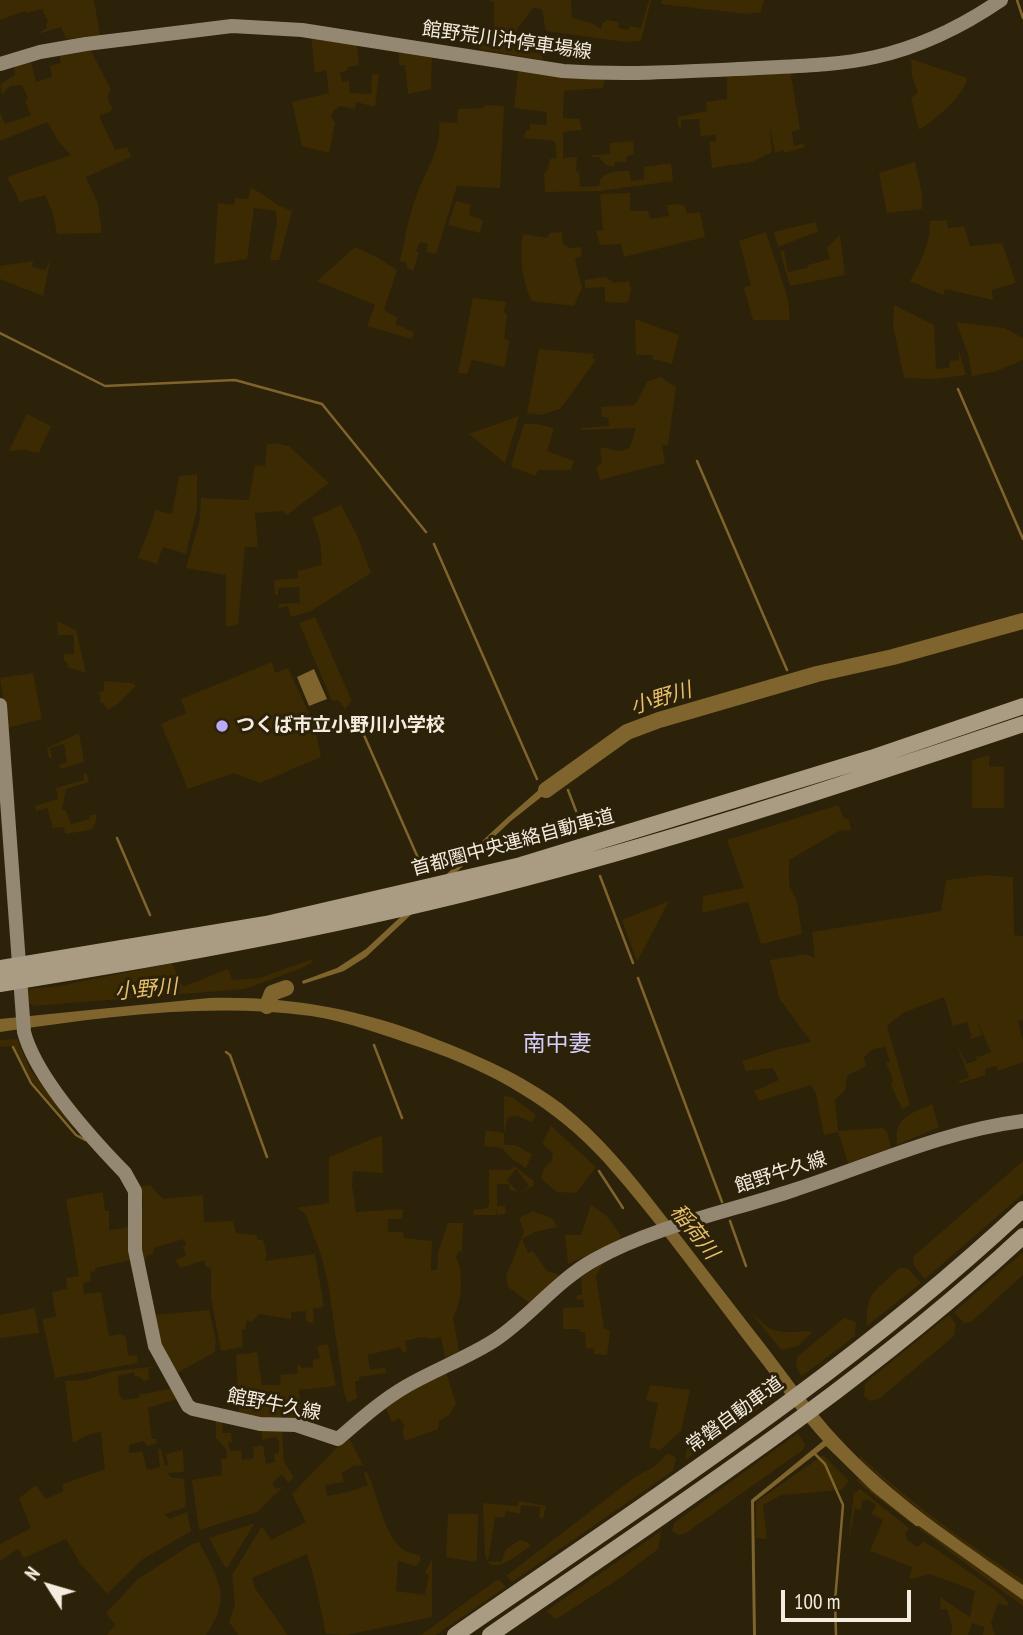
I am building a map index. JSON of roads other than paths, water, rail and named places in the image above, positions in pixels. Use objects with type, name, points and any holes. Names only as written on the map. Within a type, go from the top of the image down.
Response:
[{"type":"highway","name":"首都圏中央連絡自動車道","points":[[0,968],[266,924],[522,865],[871,758],[1023,706]]},
{"type":"highway","name":"首都圏中央連絡自動車道","points":[[0,984],[268,938],[525,878],[766,808],[1023,723]]},
{"type":"highway","name":"常磐自動車道","points":[[455,1635],[787,1404],[916,1302],[1023,1209]]},
{"type":"highway","points":[[490,1635],[816,1407],[951,1299],[1023,1236]]},
{"type":"main road","name":"館野荒川沖停車場線","points":[[0,64],[40,52],[86,44],[232,26],[302,30],[562,71],[638,75],[856,60],[906,48],[947,31],[1001,0]]},
{"type":"main road","name":"館野牛久線","points":[[0,705],[21,1014],[28,1048],[41,1072],[133,1185],[136,1204],[135,1250],[155,1346],[188,1406],[193,1409],[260,1424],[296,1425],[338,1439],[402,1389],[495,1340],[518,1323],[567,1278],[590,1262],[657,1233],[806,1186],[951,1134],[1023,1121]]},
{"type":"waterway","points":[[1017,0],[1023,18]]},
{"type":"waterway","points":[[0,333],[105,386],[235,380],[322,404],[426,532]]},
{"type":"waterway","points":[[958,389],[1023,539]]},
{"type":"waterway","points":[[697,461],[787,670]]},
{"type":"waterway","points":[[434,544],[537,779]]},
{"type":"waterway","name":"小野川","points":[[546,790],[627,732],[659,720],[817,674],[893,657],[1023,621]]},
{"type":"waterway","points":[[356,717],[422,867]]},
{"type":"waterway","points":[[568,790],[576,811]]},
{"type":"waterway","points":[[117,838],[150,915]]},
{"type":"waterway","points":[[600,876],[633,963]]},
{"type":"waterway","points":[[638,978],[722,1202]]},
{"type":"waterway","name":"小野川","points":[[267,1006],[272,993],[286,988]]},
{"type":"waterway","points":[[374,1045],[402,1118]]},
{"type":"waterway","points":[[13,1047],[31,1083],[76,1135],[85,1140]]},
{"type":"waterway","points":[[226,1052],[230,1055],[267,1157]]},
{"type":"waterway","points":[[599,1171],[623,1208]]},
{"type":"waterway","points":[[730,1221],[746,1266]]},
{"type":"waterway","points":[[814,1453],[825,1464],[843,1505],[835,1601],[836,1635]]},
{"type":"place","name":"つくば市立小野川小学校","points":[[222,726]]},
{"type":"district","name":"南中妻","points":[[557,1044]]},
{"type":"water label","name":"稲荷川","points":[[694,1232]]}]
